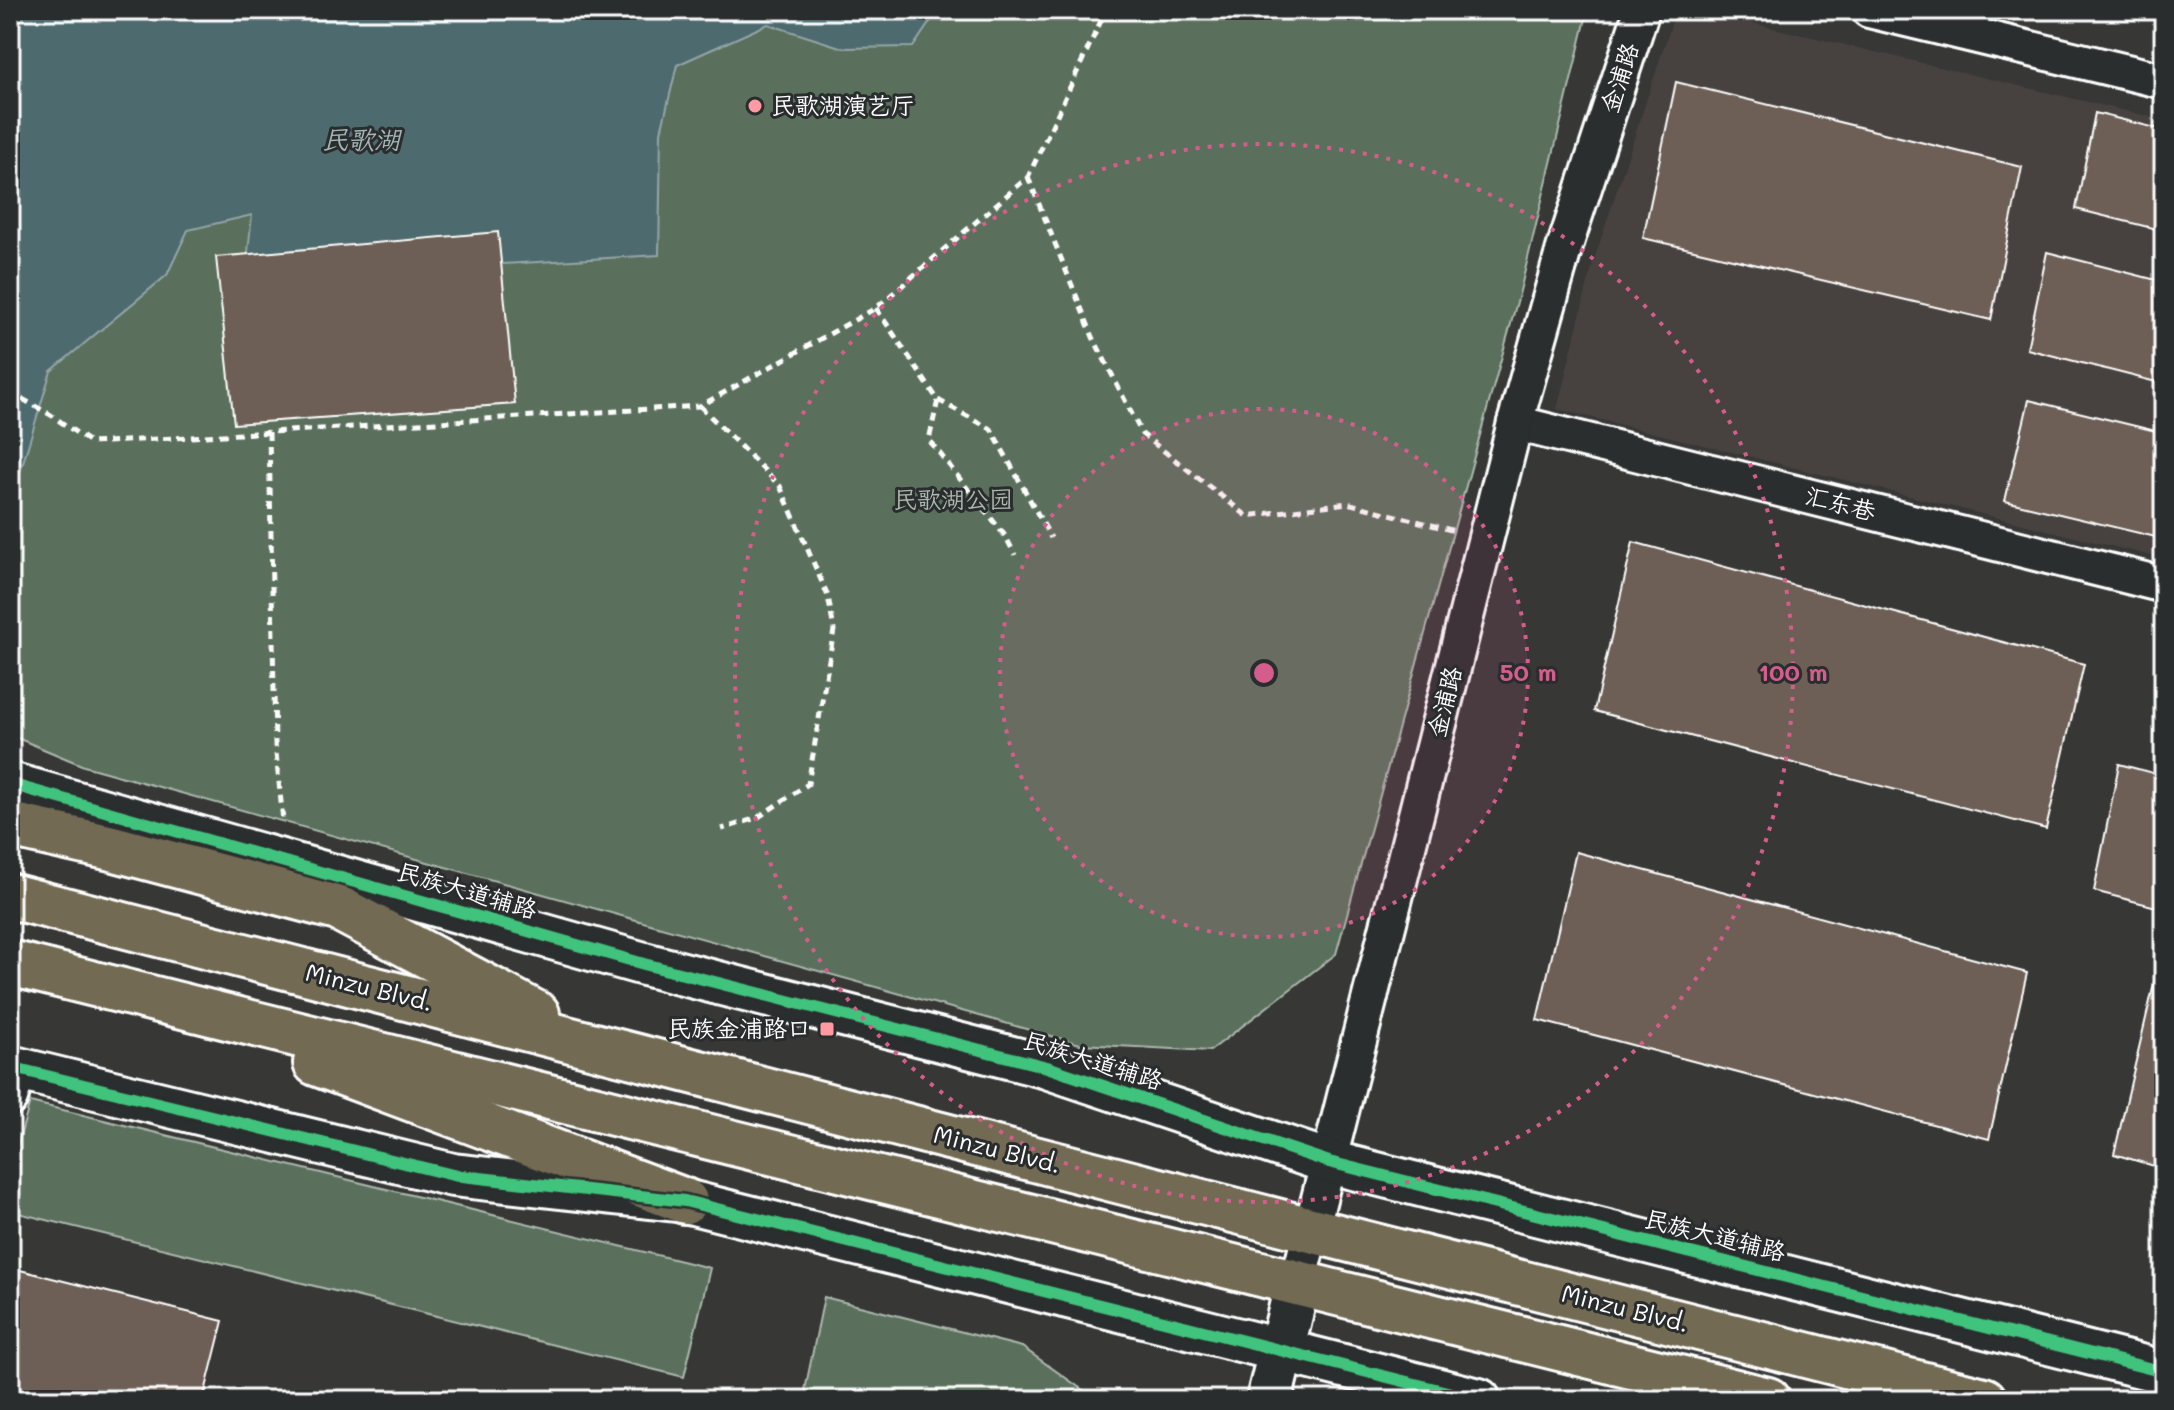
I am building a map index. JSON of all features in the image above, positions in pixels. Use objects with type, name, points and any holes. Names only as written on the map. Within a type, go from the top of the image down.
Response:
[{"type":"highway","points":[[10,825],[112,848],[338,908],[599,1047]]},
{"type":"highway","name":"Minzu Blvd.","points":[[10,896],[1984,1400]]},
{"type":"highway","points":[[10,963],[1768,1400]]},
{"type":"highway","points":[[10,979],[118,990],[685,1201]]},
{"type":"main road","name":"金浦路","points":[[1269,1400],[1298,1282]]},
{"type":"street","name":"金浦路","points":[[1298,1282],[1515,423],[1564,249],[1642,10]]},
{"type":"street","points":[[1869,10],[2164,81]]},
{"type":"street","name":"汇东巷","points":[[1515,423],[2164,585]]},
{"type":"street","name":"民族大道辅路","points":[[10,784],[644,964],[1047,1067],[1329,1162],[2164,1372]]},
{"type":"street","points":[[13,1078],[453,1175],[685,1201],[1479,1400]]},
{"type":"path","points":[[10,392],[91,443],[700,406],[876,308],[1028,177],[1106,10]]},
{"type":"path","points":[[1028,177],[1093,337],[1142,434],[1247,516],[1347,503],[1486,539]]},
{"type":"path","points":[[876,308],[938,400],[991,429],[1051,538]]},
{"type":"path","points":[[938,400],[929,440],[1006,537],[1015,555]]},
{"type":"path","points":[[700,406],[780,486],[828,596],[834,630],[808,784],[757,818],[722,829]]},
{"type":"path","points":[[269,432],[275,744],[287,862]]},
{"type":"shaded area","points":[[1676,10],[1697,10],[2164,120],[2164,559],[1557,409],[1593,263]]},
{"type":"green space","name":"民歌湖公园","points":[[10,10],[1588,10],[1520,291],[1336,954],[1210,1051],[1080,1044],[84,766],[10,735]]},
{"type":"green space","points":[[30,1102],[710,1268],[684,1377],[10,1211],[10,1171]]},
{"type":"green space","points":[[824,1297],[1022,1347],[1097,1400],[803,1400]]},
{"type":"water","name":"民歌湖","points":[[10,10],[938,10],[913,47],[843,48],[768,24],[677,65],[661,132],[659,255],[245,279],[252,215],[188,230],[167,275],[51,371],[10,505]]},
{"type":"building","points":[[1676,82],[2022,167],[1991,320],[1643,238]]},
{"type":"building","points":[[2095,113],[2164,130],[2164,231],[2076,209]]},
{"type":"building","points":[[498,232],[515,404],[234,424],[216,257]]},
{"type":"building","points":[[2047,252],[2164,282],[2164,384],[2027,349]]},
{"type":"building","points":[[2029,400],[2164,433],[2164,539],[2005,501]]},
{"type":"building","points":[[1633,542],[2084,664],[2046,829],[1594,711]]},
{"type":"building","points":[[2119,764],[2164,776],[2164,909],[2094,891]]},
{"type":"building","points":[[1576,852],[2027,973],[1989,1139],[1537,1020]]},
{"type":"building","points":[[2158,967],[2164,969],[2164,1169],[2114,1154]]},
{"type":"building","points":[[16,1269],[223,1321],[203,1400],[10,1400],[10,1295]]},
{"type":"cycle path","points":[[10,784],[644,964],[1047,1067],[1329,1162],[2164,1372]]},
{"type":"cycle path","points":[[10,1067],[453,1175],[685,1201],[1479,1400]]},
{"type":"place","name":"民歌湖演艺厅","points":[[755,106]]},
{"type":"place","name":"民族金浦路口","points":[[827,1029]]}]
